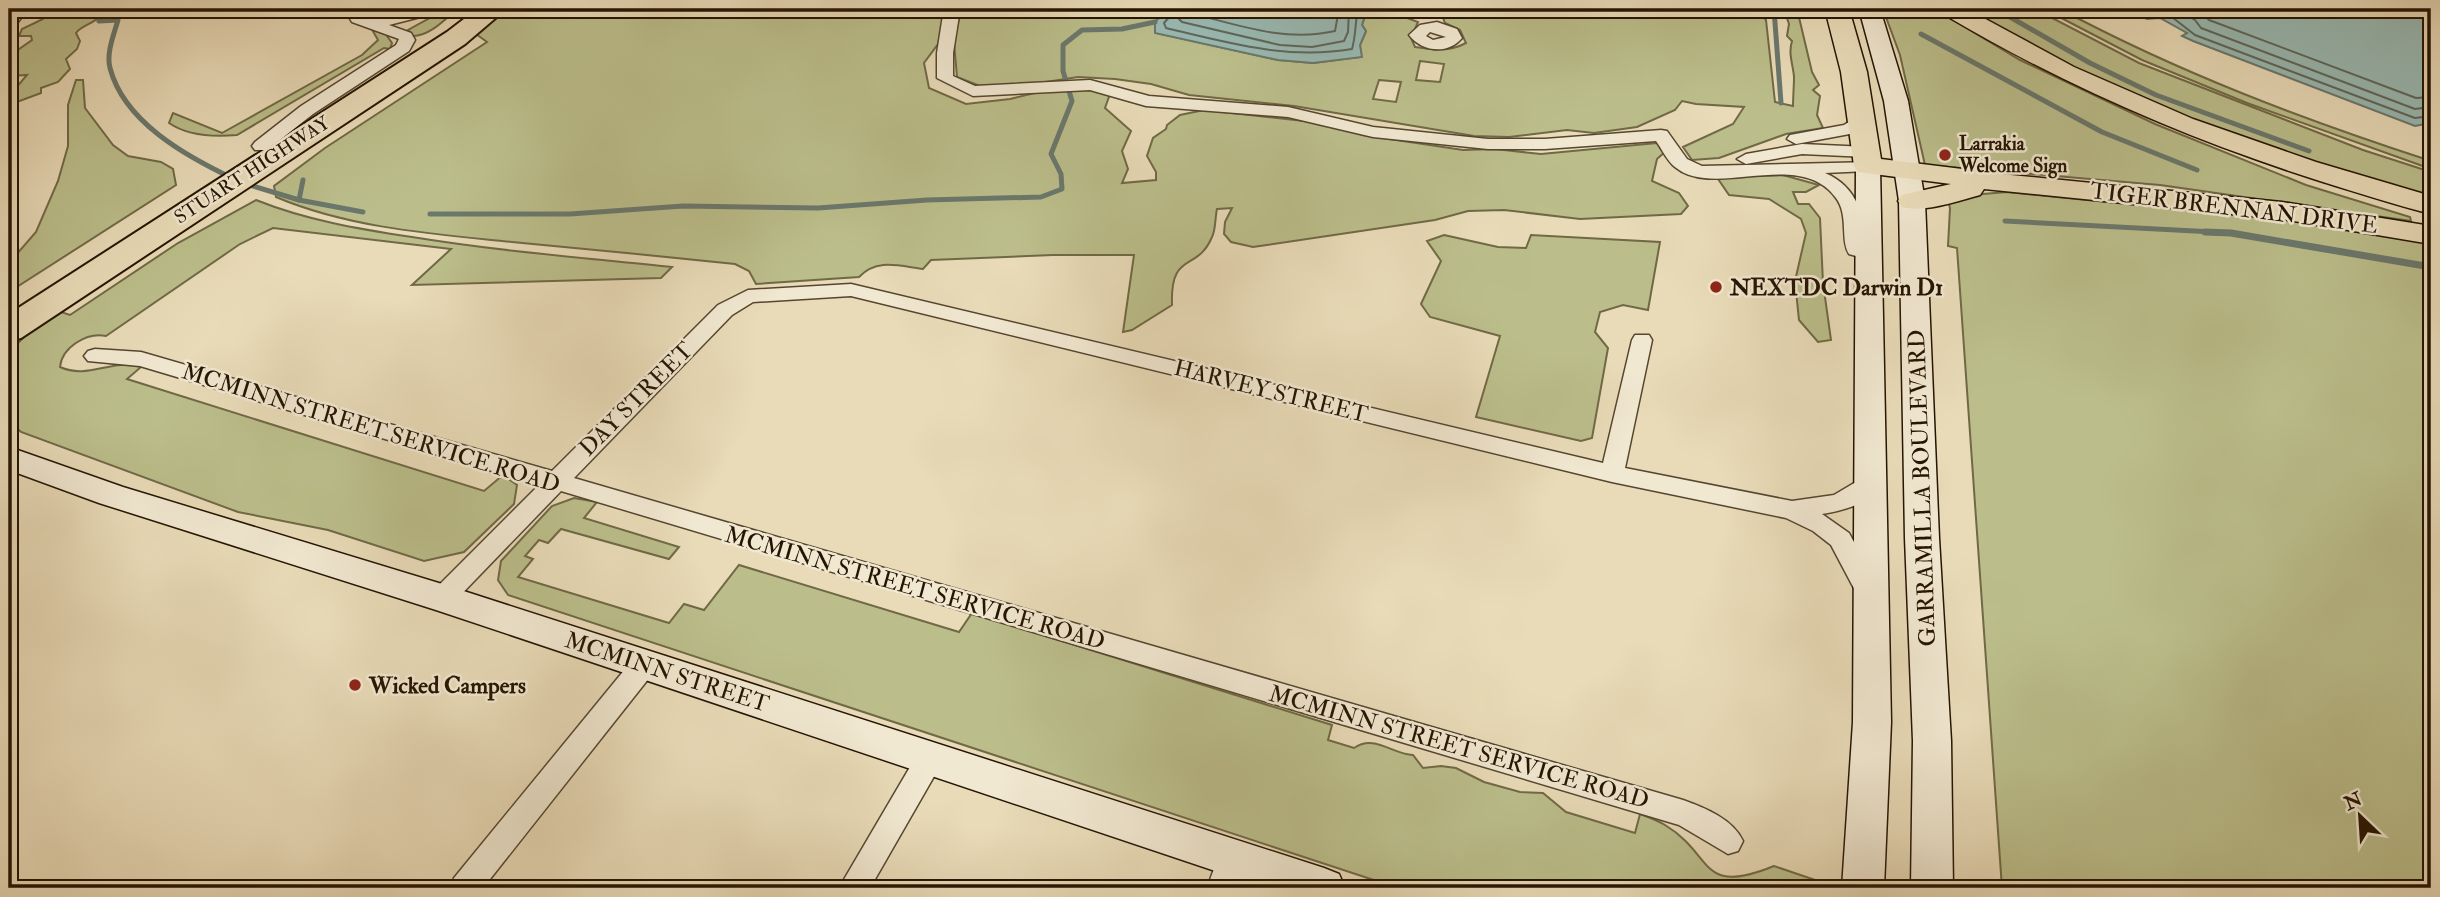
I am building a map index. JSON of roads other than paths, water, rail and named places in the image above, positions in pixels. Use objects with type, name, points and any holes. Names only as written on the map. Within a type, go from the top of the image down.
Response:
[{"type":"highway","name":"STUART HIGHWAY","points":[[9,330],[249,160],[420,47],[468,9]]},
{"type":"highway","name":"STUART HIGHWAY","points":[[249,160],[456,38],[493,9]]},
{"type":"highway","name":"STUART HIGHWAY","points":[[9,305],[192,200]]},
{"type":"main road","name":"GARRAMILLA BOULEVARD","points":[[1837,9],[1863,118],[1868,159]]},
{"type":"main road","name":"TIGER BRENNAN DRIVE","points":[[1951,9],[2042,61],[2160,115],[2326,175],[2431,205]]},
{"type":"main road","name":"TIGER BRENNAN DRIVE","points":[[1868,159],[1908,177],[2241,205],[2343,218],[2431,235]]},
{"type":"street","points":[[9,24],[20,9]]},
{"type":"street","points":[[357,15],[394,20],[435,9]]},
{"type":"street","points":[[952,9],[945,53],[945,78],[973,91],[1090,85],[1146,101],[1288,111],[1373,132],[1488,144],[1545,144],[1661,135],[1681,163],[1699,172],[1778,169],[1868,159]]},
{"type":"street","name":"GARRAMILLA BOULEVARD","points":[[1870,9],[1896,101],[1908,177],[1932,741],[1932,888]]},
{"type":"street","points":[[249,160],[307,110],[398,53],[406,43],[405,36],[401,33],[357,15]]},
{"type":"street","points":[[1699,172],[1748,159],[1805,137],[1849,129],[1863,118]]},
{"type":"street","points":[[1748,159],[1815,149],[1868,159]]},
{"type":"street","name":"GARRAMILLA BOULEVARD","points":[[1863,888],[1872,722],[1868,159]]},
{"type":"street","points":[[1778,169],[1821,177],[1835,186],[1849,203],[1856,222],[1856,287],[1870,342]]},
{"type":"street","name":"HARVEY STREET","points":[[748,296],[850,290],[1612,474],[1792,510],[1822,525],[1840,539],[1870,596]]},
{"type":"street","name":"DAY STREET","points":[[442,598],[725,310],[748,296]]},
{"type":"street","points":[[9,336],[52,301]]},
{"type":"street","points":[[1612,474],[1642,340]]},
{"type":"street","name":"MCMINN STREET SERVICE ROAD","points":[[95,356],[141,359],[1683,813],[1702,821],[1728,841]]},
{"type":"street","name":"MCMINN STREET","points":[[15,459],[111,495],[442,598],[930,759],[1228,873],[1324,888]]},
{"type":"street","name":"HARVEY STREET","points":[[1792,510],[1839,503],[1869,485]]},
{"type":"street","points":[[464,888],[643,665]]},
{"type":"street","points":[[854,888],[930,759]]},
{"type":"water","points":[[1168,9],[1363,9],[1366,12],[1362,25],[1366,31],[1360,45],[1362,57],[1313,63],[1278,60],[1155,33],[1155,22]]},
{"type":"water","points":[[2127,9],[2431,9],[2431,123],[2415,126],[2193,41],[2182,36],[2187,33],[2160,18],[2147,19]]},
{"type":"waterway","points":[[106,9],[99,21],[118,20],[109,62],[117,87],[128,105],[143,121],[177,148],[232,178]]},
{"type":"waterway","points":[[1366,12],[1380,9]]},
{"type":"waterway","points":[[1774,9],[1781,103]]},
{"type":"waterway","points":[[1996,9],[2090,63],[2156,95],[2309,151]]},
{"type":"waterway","points":[[430,214],[570,214],[683,206],[818,208],[927,200],[1041,197],[1062,189],[1061,174],[1051,154],[1072,101],[1063,71],[1063,45],[1082,30],[1122,29],[1155,22]]},
{"type":"waterway","points":[[1921,34],[2102,132],[2197,170]]},
{"type":"waterway","points":[[299,200],[303,180]]},
{"type":"waterway","points":[[243,183],[299,200]]},
{"type":"waterway","points":[[299,200],[363,212]]},
{"type":"waterway","points":[[2005,221],[2233,233]]},
{"type":"waterway","points":[[2205,232],[2231,233],[2431,267]]},
{"type":"place","name":"Larrakia Welcome Sign","points":[[1945,155]]},
{"type":"place","name":"NEXTDC Darwin D1","points":[[1716,287]]},
{"type":"place","name":"Wicked Campers","points":[[355,685]]}]
